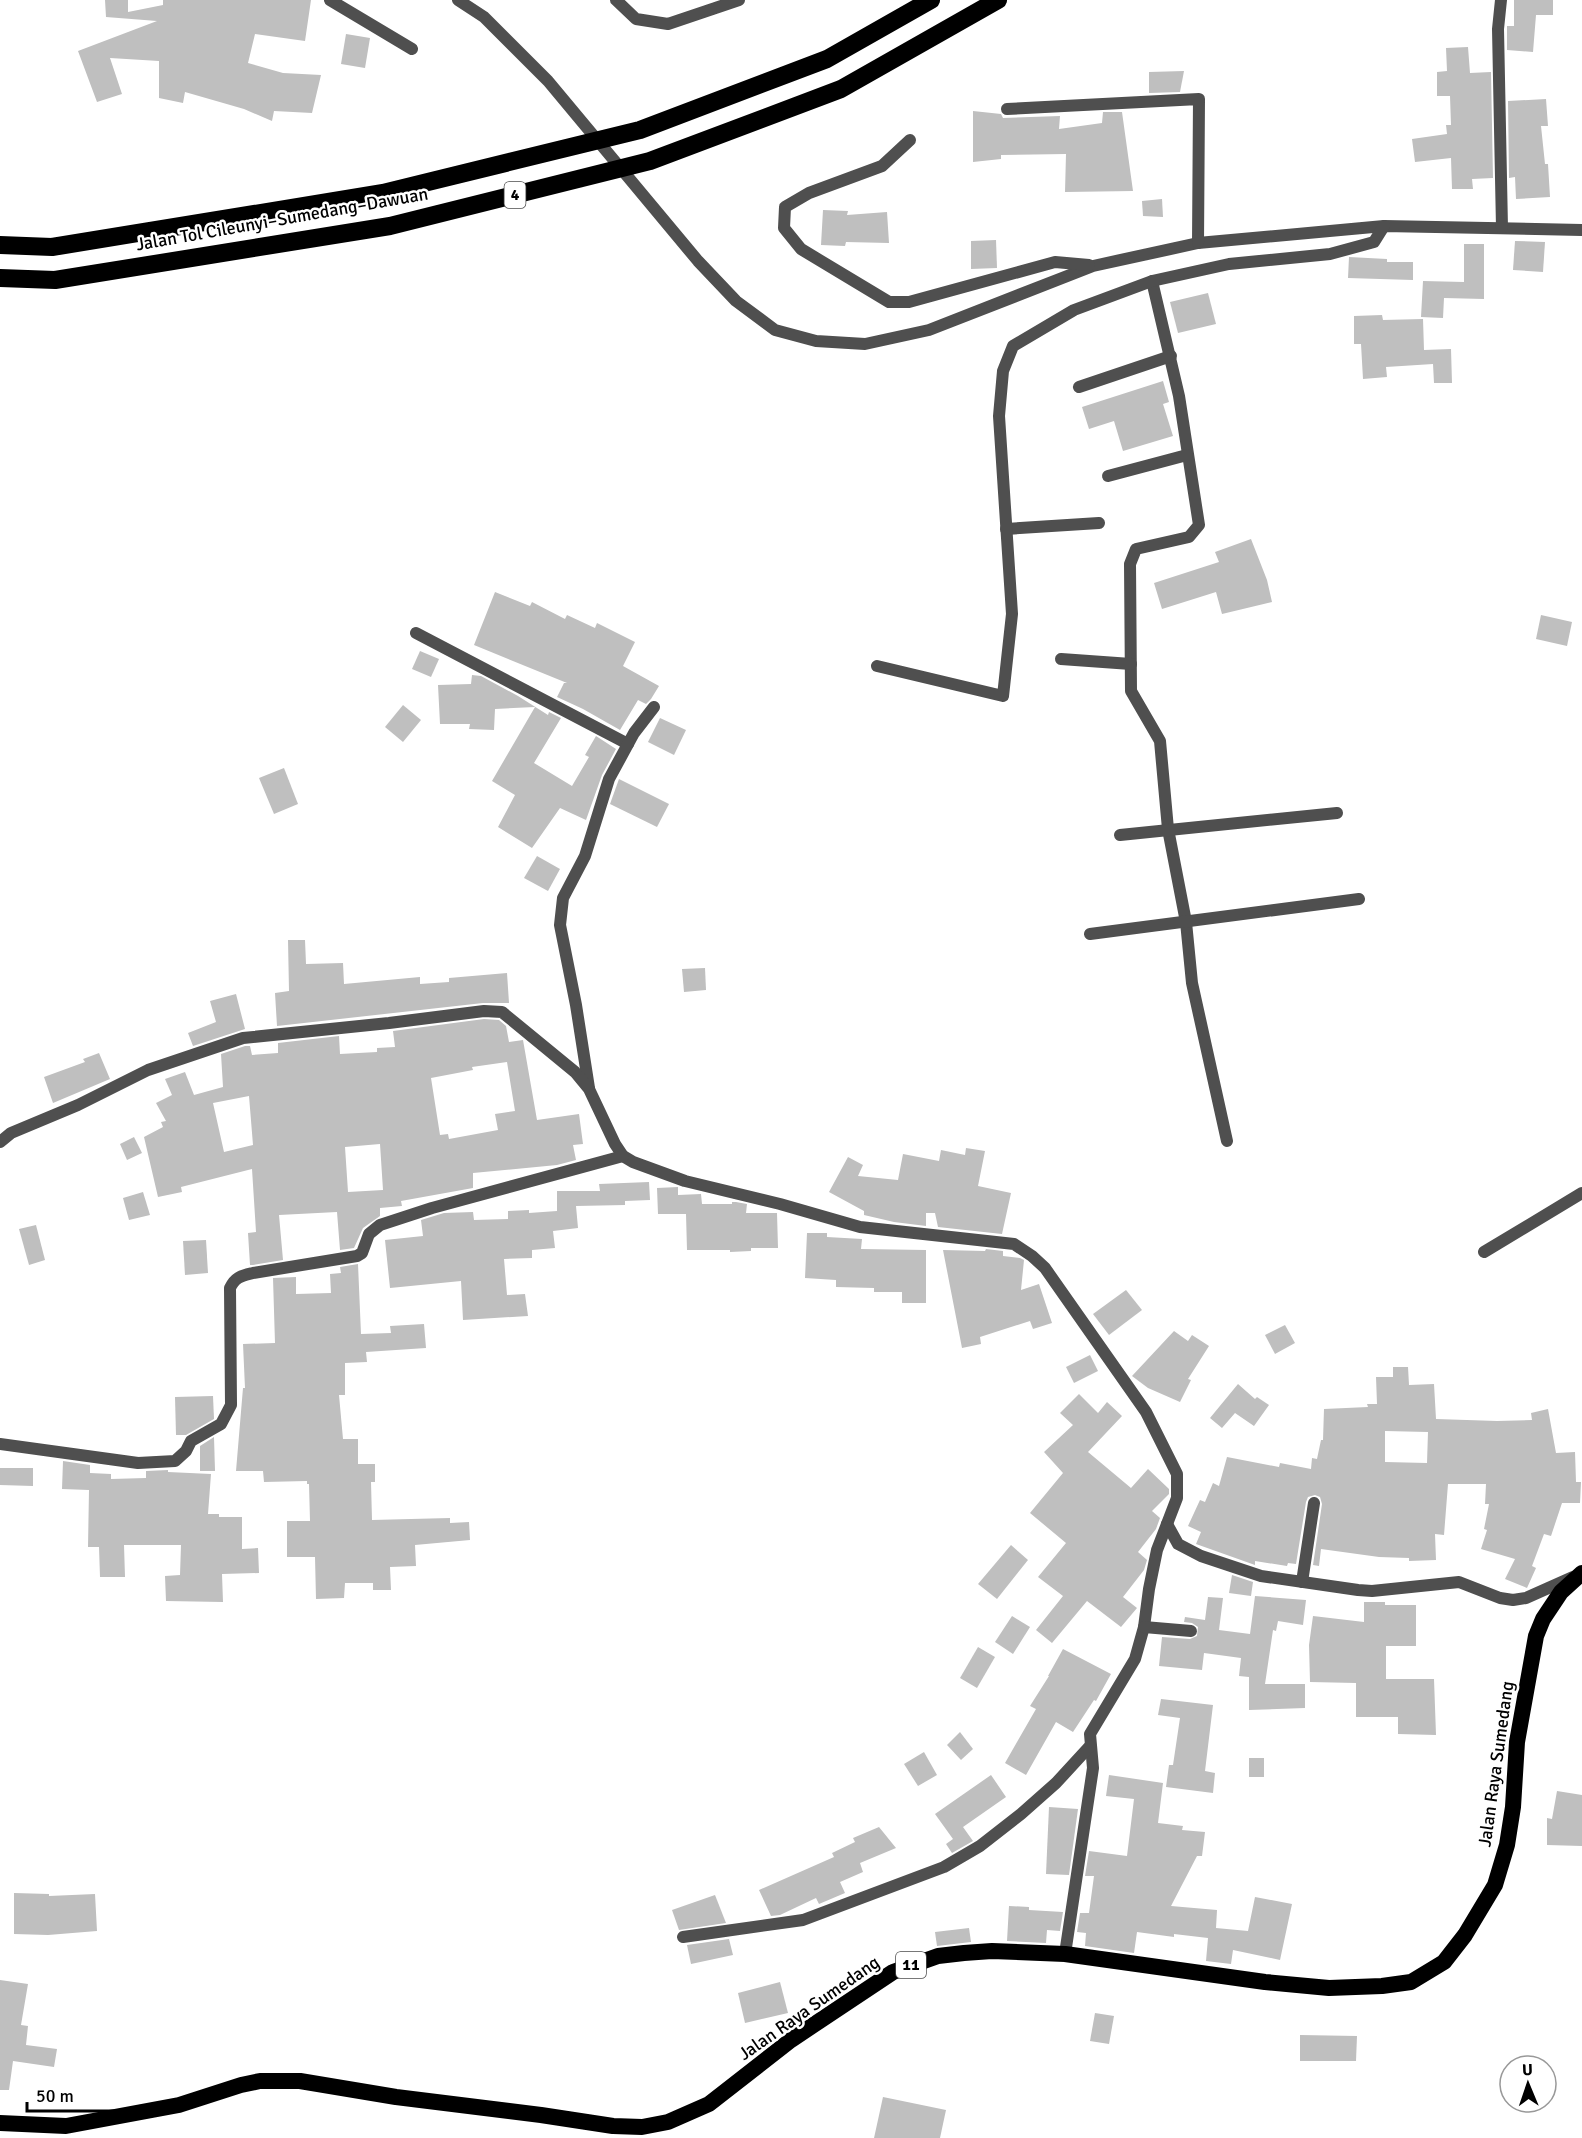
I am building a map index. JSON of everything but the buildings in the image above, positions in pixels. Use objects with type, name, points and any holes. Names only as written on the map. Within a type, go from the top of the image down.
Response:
[{"type":"highway","name":"Jalan Tol Cileunyi–Sumedang–Dawuan","points":[[0,245],[52,247],[383,194],[640,130],[827,59],[931,0]]},
{"type":"highway","name":"Jalan Tol Cileunyi–Sumedang–Dawuan","points":[[0,278],[55,279],[390,226],[650,161],[841,89],[998,0]]},
{"type":"highway","name":"Jalan Raya Sumedang","points":[[0,2123],[66,2126],[180,2105],[260,2081],[300,2081],[396,2097],[613,2126],[642,2127],[668,2122],[709,2104],[791,2040],[871,1985],[903,1968],[938,1956],[964,1953],[992,1951],[1065,1954],[1265,1982],[1329,1988],[1382,1986],[1411,1982],[1444,1962],[1465,1935],[1495,1885],[1509,1835],[1517,1742],[1536,1636],[1543,1619],[1561,1592],[1582,1573]]},
{"type":"street","points":[[330,0],[412,49]]},
{"type":"street","points":[[458,0],[484,16],[548,81],[698,261],[736,301],[775,330],[816,341],[865,344],[929,330],[1093,266],[1198,243],[1384,226],[1582,230]]},
{"type":"street","points":[[616,0],[636,19],[668,24],[739,0]]},
{"type":"street","points":[[1501,0],[1498,28],[1502,228]]},
{"type":"street","points":[[1007,109],[1199,99],[1198,243]]},
{"type":"street","points":[[910,140],[882,166],[809,193],[785,207],[784,228],[801,249],[889,302],[909,302],[1055,262],[1093,266]]},
{"type":"street","points":[[877,666],[1003,696],[1012,614],[999,416],[1003,371],[1013,346],[1074,310],[1152,281],[1229,264],[1330,254],[1374,243],[1384,226]]},
{"type":"street","points":[[1152,281],[1171,356],[1199,525],[1189,537],[1136,549],[1130,564],[1131,691],[1160,741],[1167,829],[1186,922],[1192,983],[1227,1141]]},
{"type":"street","points":[[1079,387],[1171,356]]},
{"type":"street","points":[[1108,476],[1188,455]]},
{"type":"street","points":[[1006,529],[1100,523]]},
{"type":"street","points":[[416,633],[628,744]]},
{"type":"street","points":[[1061,659],[1131,664]]},
{"type":"street","points":[[589,1089],[576,1005],[560,925],[563,898],[585,856],[609,779],[634,733],[654,707]]},
{"type":"street","points":[[1120,835],[1337,813]]},
{"type":"street","points":[[1090,934],[1359,899]]},
{"type":"street","points":[[0,1142],[11,1133],[78,1105],[148,1070],[243,1038],[484,1011],[502,1012],[575,1072],[589,1089],[623,1156],[640,1165],[685,1181],[780,1204],[860,1227],[1014,1244],[1032,1256],[1052,1277],[1146,1412],[1177,1474],[1177,1498],[1157,1550],[1144,1627],[1135,1659],[1090,1734],[1093,1768],[1065,1954]]},
{"type":"street","points":[[0,1444],[138,1463],[175,1461],[186,1451],[191,1441],[221,1424],[231,1405],[230,1288],[233,1280],[253,1273],[357,1256],[362,1253],[369,1234],[380,1225],[479,1194],[623,1156]]},
{"type":"street","points":[[1484,1252],[1582,1193]]},
{"type":"street","points":[[1302,1582],[1314,1503]]},
{"type":"street","points":[[1167,1524],[1178,1544],[1201,1556],[1261,1576],[1372,1591],[1458,1582],[1500,1598],[1513,1600],[1526,1598],[1582,1573]]},
{"type":"street","points":[[1144,1627],[1191,1631]]},
{"type":"street","points":[[683,1937],[803,1920],[944,1867],[980,1846],[1021,1814],[1056,1783],[1090,1746]]}]
